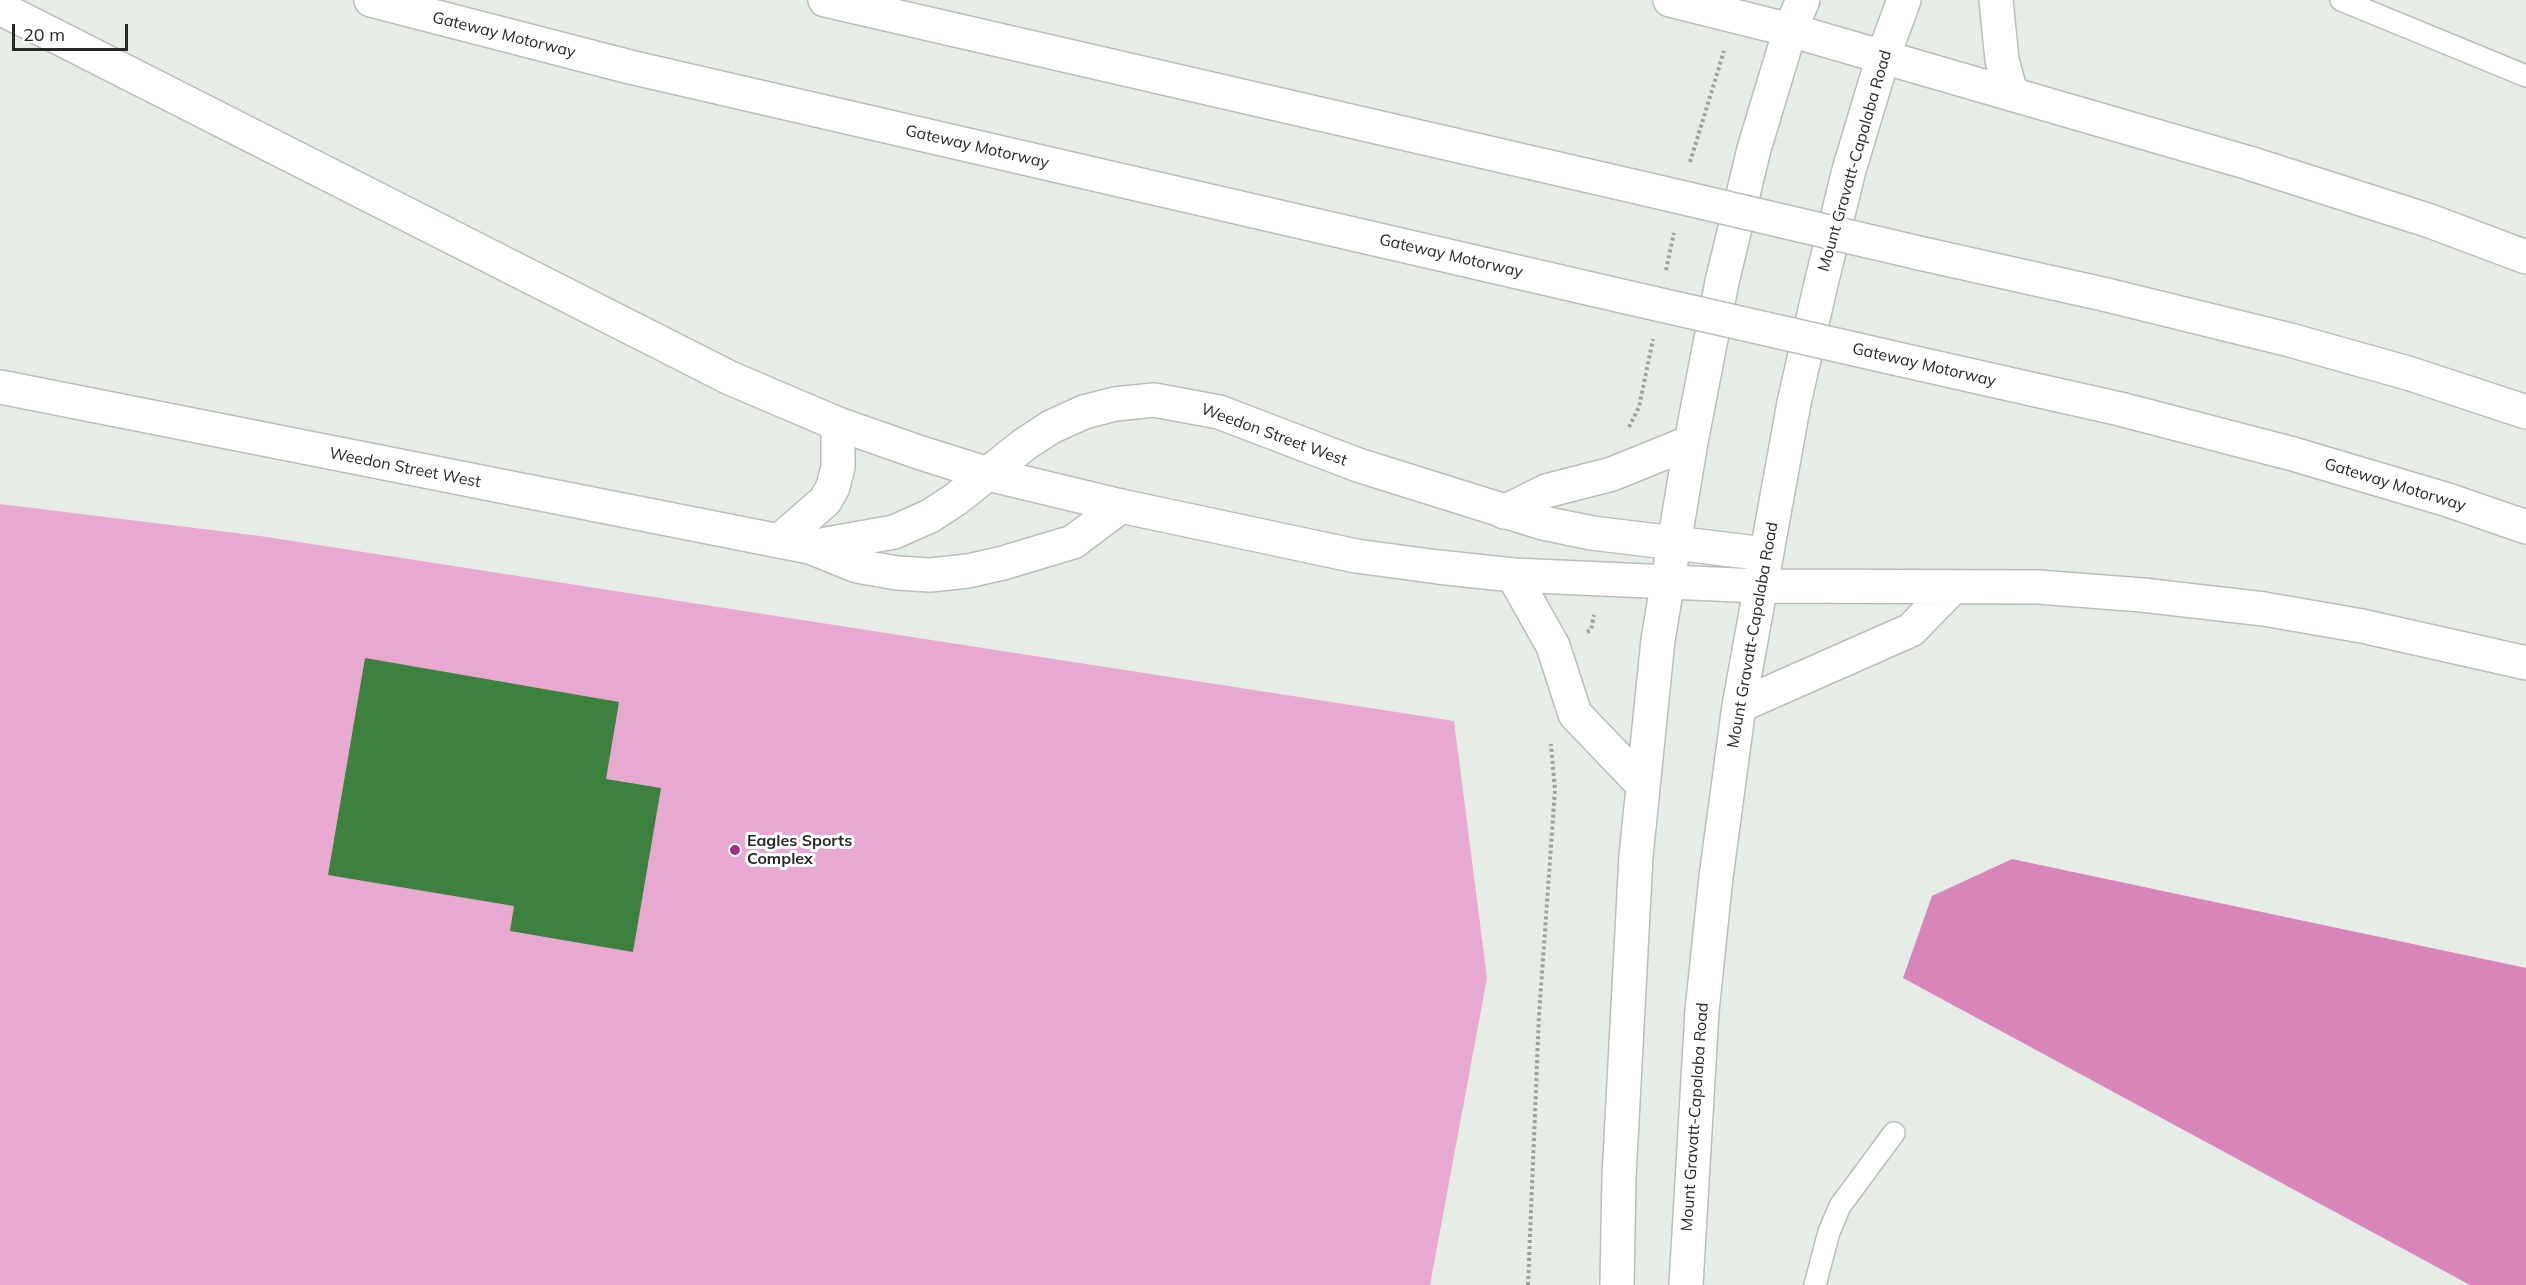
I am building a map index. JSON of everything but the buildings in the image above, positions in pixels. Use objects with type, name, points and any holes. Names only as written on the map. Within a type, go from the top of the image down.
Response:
[{"type":"main road","name":"Gateway Motorway","points":[[371,0],[630,67],[2120,409],[2294,454],[2448,500],[2526,527]]},
{"type":"main road","points":[[825,0],[2107,295],[2290,340],[2411,374],[2526,411]]},
{"type":"main road","points":[[1670,0],[1790,30],[2260,166],[2430,221],[2526,257]]},
{"type":"main road","points":[[1617,1285],[1622,1112],[1641,783],[1658,640],[1691,442],[1722,282],[1754,149],[1790,30],[1803,0]]},
{"type":"main road","name":"Mount Gravatt-Capalaba Road","points":[[1686,1285],[1702,1011],[1716,877],[1739,706],[1759,586],[1820,288],[1850,170],[1883,57],[1904,0]]},
{"type":"main road","points":[[1995,0],[2002,60],[2011,93]]},
{"type":"main road","points":[[0,8],[730,378],[838,424],[988,474],[1121,506],[1356,556],[1513,575],[1759,586],[2049,588],[2142,595],[2264,609],[2429,639],[2526,663]]},
{"type":"main road","name":"Weedon Street West","points":[[0,387],[795,544],[857,566],[897,573],[930,575],[968,571],[1073,542],[1121,506]]},
{"type":"main road","name":"Weedon Street West","points":[[795,544],[894,532],[930,516],[1051,427],[1084,412],[1114,404],[1154,400],[1219,412],[1358,465],[1504,512],[1592,533],[1765,554]]},
{"type":"main road","points":[[795,544],[832,487],[838,467],[838,424]]},
{"type":"main road","points":[[1504,512],[1546,491],[1612,474],[1691,442]]},
{"type":"main road","points":[[1513,575],[1553,646],[1575,714],[1641,783]]},
{"type":"main road","points":[[1739,706],[1911,630],[1953,587]]},
{"type":"lane","points":[[2341,0],[2526,76]]},
{"type":"lane","points":[[1815,1285],[1829,1232],[1840,1206],[1894,1133]]},
{"type":"path","points":[[1689,166],[1725,44]]},
{"type":"path","points":[[1665,278],[1677,221]]},
{"type":"path","points":[[1626,430],[1639,407],[1653,337]]},
{"type":"path","points":[[1528,1285],[1539,1015],[1555,790],[1550,734]]},
{"type":"shaded area","name":"Eagles Sports Complex","points":[[0,504],[260,536],[1454,721],[1487,978],[1430,1285],[0,1285]]},
{"type":"shaded area","points":[[2012,859],[2526,968],[2526,1285],[2470,1285],[1903,978],[1932,896]]},
{"type":"place","name":"Eagles Sports Complex","points":[[735,850]]}]
